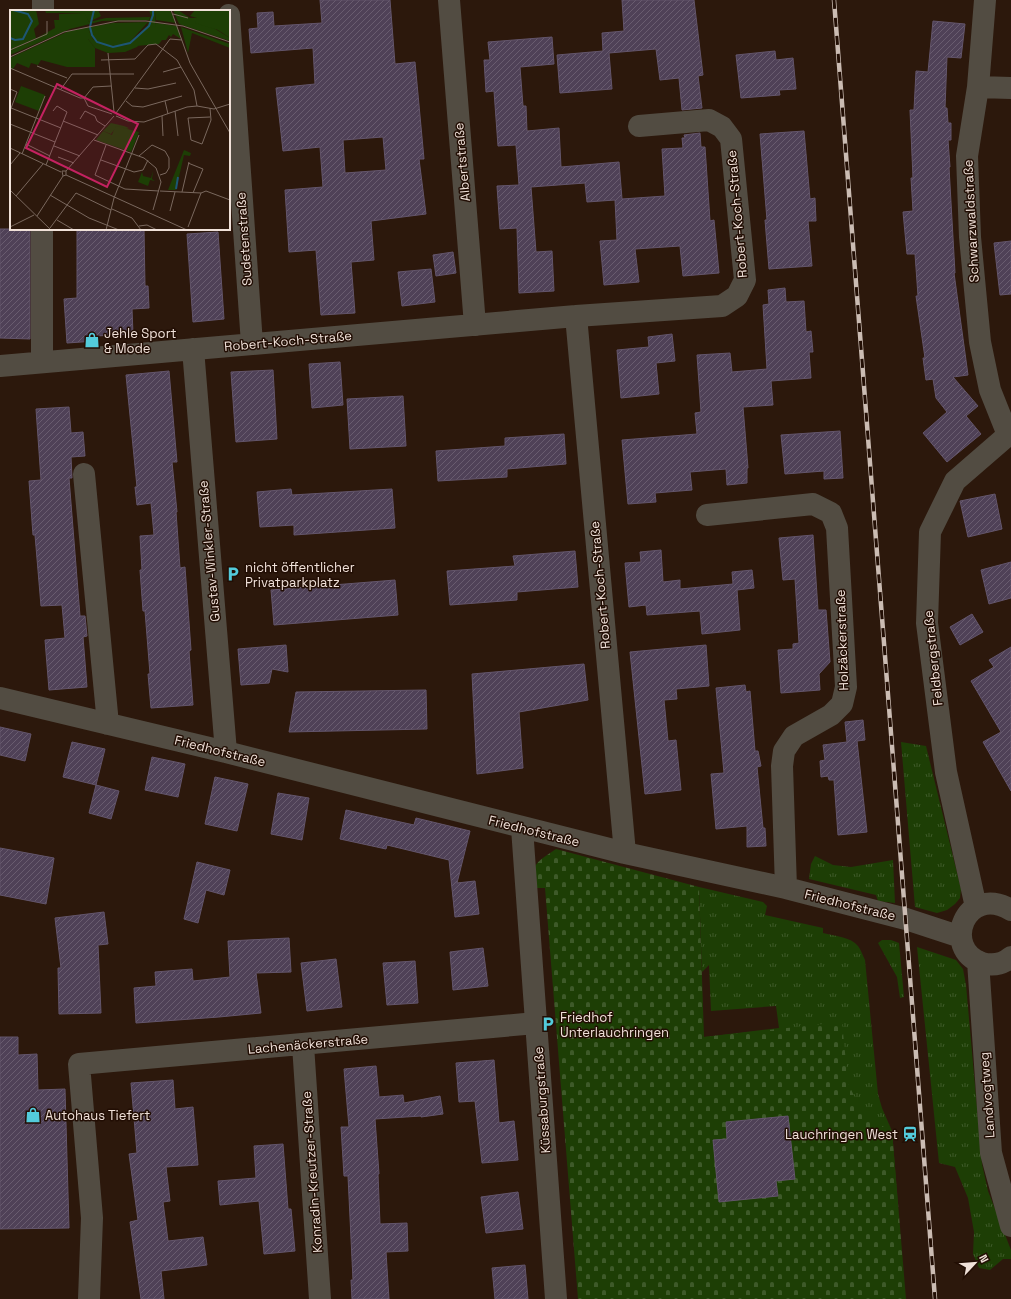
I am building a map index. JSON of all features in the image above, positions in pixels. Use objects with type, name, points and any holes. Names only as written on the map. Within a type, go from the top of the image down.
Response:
[{"type":"street","points":[[228,0],[229,10]]},
{"type":"street","name":"Albertstraße","points":[[449,0],[476,325]]},
{"type":"street","name":"Schwarzwaldstraße","points":[[984,0],[978,87],[967,156],[970,237],[982,349],[990,390],[1010,435]]},
{"type":"street","name":"Sudetenstraße","points":[[230,28],[252,344]]},
{"type":"street","points":[[978,87],[1011,88]]},
{"type":"street","name":"Robert-Koch-Straße","points":[[0,366],[576,316],[722,306],[737,296],[745,280],[731,139],[722,127],[709,120],[639,126]]},
{"type":"street","points":[[42,230],[42,362]]},
{"type":"street","name":"Robert-Koch-Straße","points":[[576,316],[625,853]]},
{"type":"street","name":"Gustav-Winkler-Straße","points":[[193,349],[226,752]]},
{"type":"street","name":"Feldbergstraße","points":[[976,908],[946,772],[927,623],[930,532],[955,481],[1010,435]]},
{"type":"street","points":[[84,474],[108,724]]},
{"type":"street","name":"Holzäckerstraße","points":[[707,515],[813,504],[831,513],[837,528],[846,687],[842,704],[831,715],[794,736],[784,751],[782,766],[786,888]]},
{"type":"street","name":"Friedhofstraße","points":[[0,698],[226,752],[625,853],[786,888],[906,919],[961,937]]},
{"type":"street","name":"Küssaburgstraße","points":[[522,828],[556,1299]]},
{"type":"street","points":[[1011,910],[994,903],[984,904],[969,913],[961,928],[961,937],[964,947],[969,955],[978,961],[987,964],[997,964],[1006,961],[1011,957]]},
{"type":"street","name":"Landvogtweg","points":[[978,961],[991,1153],[1011,1226]]},
{"type":"street","name":"Lachenäckerstraße","points":[[89,1299],[92,1218],[79,1064],[536,1024]]},
{"type":"street","name":"Konradin-Kreutzer-Straße","points":[[303,1045],[320,1299]]},
{"type":"green space","points":[[901,742],[926,746],[961,889],[960,898],[955,904],[947,910],[937,913],[915,907]]},
{"type":"green space","points":[[556,849],[699,887],[704,1037],[842,1022],[848,1083],[864,1117],[892,1131],[906,1299],[578,1299],[545,888],[531,888],[536,864]]},
{"type":"green space","points":[[815,856],[833,865],[851,867],[893,860],[895,903],[878,901],[876,895],[809,879],[811,864]]},
{"type":"green space","points":[[699,887],[763,902],[767,906],[765,915],[823,928],[823,933],[847,939],[855,943],[859,948],[865,960],[878,1094],[882,1108],[892,1131],[898,1205],[704,1037],[779,1028],[776,1006],[711,1011],[709,965],[702,972]]},
{"type":"green space","points":[[882,940],[891,940],[899,943],[904,997],[900,998],[897,977],[878,943]]},
{"type":"green space","points":[[917,947],[956,960],[963,969],[966,985],[982,1164],[988,1191],[1011,1250],[1011,1259],[1003,1259],[990,1270],[979,1268],[973,1254],[974,1232],[968,1198],[955,1167],[939,1163]]},
{"type":"building","points":[[320,0],[390,0],[395,64],[415,62],[424,159],[419,159],[426,214],[371,221],[374,260],[351,262],[355,313],[321,315],[316,250],[289,252],[285,190],[323,187],[320,147],[283,151],[276,88],[315,84],[313,48],[251,53],[249,29],[258,28],[257,13],[273,12],[274,26],[322,23]],"holes":[[[383,137],[386,170],[345,173],[343,140]]]},
{"type":"building","points":[[622,0],[694,0],[703,75],[698,76],[702,108],[682,110],[679,78],[660,80],[656,49],[609,53],[612,89],[560,93],[557,55],[603,51],[602,33],[624,31]]},
{"type":"building","points":[[933,21],[965,24],[961,58],[947,57],[945,108],[947,108],[948,123],[951,123],[951,140],[948,140],[954,273],[968,375],[953,377],[978,406],[966,416],[981,434],[947,462],[923,433],[947,412],[936,398],[933,379],[926,380],[923,358],[925,358],[916,296],[918,296],[915,254],[907,254],[903,212],[913,211],[910,110],[914,110],[916,71],[928,72]]},
{"type":"building","points":[[552,37],[554,64],[520,67],[523,106],[526,106],[527,131],[559,128],[561,167],[619,162],[622,199],[665,196],[662,149],[683,148],[682,138],[685,138],[684,135],[700,133],[701,147],[705,147],[710,221],[714,220],[719,273],[683,276],[680,246],[635,249],[639,282],[604,285],[600,241],[617,240],[615,200],[587,202],[585,183],[531,187],[536,252],[552,251],[554,291],[519,293],[517,228],[500,229],[497,186],[519,185],[516,145],[498,146],[494,91],[486,92],[484,60],[490,60],[488,42]]},
{"type":"building","points":[[775,51],[776,60],[793,58],[796,89],[779,90],[780,95],[741,98],[736,55]]},
{"type":"building","points":[[804,131],[810,199],[815,198],[816,221],[808,221],[812,266],[769,269],[765,220],[767,220],[760,134]]},
{"type":"building","points":[[0,229],[30,230],[30,339],[0,338]]},
{"type":"building","points":[[77,230],[144,230],[145,286],[148,286],[149,308],[132,309],[133,334],[96,336],[96,341],[67,343],[64,299],[77,298]]},
{"type":"building","points":[[218,232],[224,319],[193,322],[187,234]]},
{"type":"building","points":[[1011,241],[1011,294],[1000,295],[994,243]]},
{"type":"building","points":[[453,252],[456,273],[436,276],[433,255]]},
{"type":"building","points":[[431,269],[435,302],[402,306],[398,272]]},
{"type":"building","points":[[785,288],[786,302],[804,301],[806,332],[811,331],[813,352],[809,352],[811,378],[771,381],[773,405],[743,407],[748,468],[747,483],[727,485],[726,469],[690,472],[692,490],[655,493],[656,502],[628,504],[622,440],[697,434],[695,413],[701,412],[697,355],[730,353],[732,372],[767,369],[763,305],[769,304],[768,290]]},
{"type":"building","points":[[672,334],[675,361],[656,363],[659,394],[621,398],[617,350],[649,347],[648,337]]},
{"type":"building","points":[[340,362],[343,405],[312,408],[309,364]]},
{"type":"building","points":[[273,370],[277,439],[236,442],[231,372]]},
{"type":"building","points":[[169,371],[177,462],[172,462],[177,512],[180,568],[185,567],[193,705],[151,708],[145,611],[143,611],[140,570],[142,570],[140,536],[154,535],[151,503],[137,505],[135,487],[137,487],[126,375]]},
{"type":"building","points":[[403,396],[406,446],[350,449],[347,399]]},
{"type":"building","points":[[69,407],[71,433],[83,432],[85,456],[71,457],[72,478],[69,478],[80,616],[85,616],[87,636],[83,637],[87,687],[49,690],[45,640],[65,638],[62,605],[41,606],[29,481],[41,480],[36,409]]},
{"type":"building","points":[[840,431],[843,478],[824,479],[824,471],[785,474],[781,435]]},
{"type":"building","points":[[564,434],[566,464],[507,469],[507,477],[438,481],[436,451],[505,446],[505,438]]},
{"type":"building","points":[[291,489],[292,495],[392,489],[395,528],[294,535],[294,525],[260,527],[257,492]]},
{"type":"building","points":[[995,494],[1002,529],[968,537],[960,501]]},
{"type":"building","points":[[813,535],[818,610],[826,610],[830,662],[819,674],[820,690],[781,693],[778,650],[793,649],[793,644],[799,643],[795,579],[783,580],[779,538]]},
{"type":"building","points":[[661,550],[663,582],[680,580],[680,589],[733,584],[732,572],[752,570],[754,588],[737,590],[740,630],[702,634],[700,611],[647,615],[646,605],[629,607],[625,563],[641,562],[640,552]]},
{"type":"building","points":[[575,551],[578,587],[517,592],[517,600],[450,605],[447,571],[515,566],[513,556]]},
{"type":"building","points":[[1011,562],[1011,598],[989,604],[981,570]]},
{"type":"building","points":[[395,580],[398,615],[274,625],[271,590]]},
{"type":"building","points":[[972,614],[983,632],[960,645],[950,627]]},
{"type":"building","points":[[286,645],[288,672],[272,669],[269,683],[241,685],[238,649]]},
{"type":"building","points":[[706,645],[709,686],[676,689],[677,699],[664,700],[668,741],[676,740],[681,790],[645,794],[630,652]]},
{"type":"building","points":[[1011,647],[1011,791],[983,742],[1001,732],[971,681],[994,667],[989,660]]},
{"type":"building","points":[[584,664],[588,700],[519,712],[523,768],[477,774],[472,674]]},
{"type":"building","points":[[745,685],[746,692],[750,691],[755,751],[758,751],[761,766],[757,767],[766,846],[747,847],[747,826],[716,829],[711,774],[724,773],[716,688]]},
{"type":"building","points":[[426,690],[427,729],[289,732],[296,692]]},
{"type":"building","points":[[863,720],[865,740],[857,741],[867,832],[838,835],[834,780],[829,780],[828,776],[821,777],[820,761],[825,760],[823,745],[847,742],[845,722]]},
{"type":"building","points":[[0,727],[31,734],[25,761],[0,755]]},
{"type":"building","points":[[72,742],[105,749],[96,785],[63,777]]},
{"type":"building","points":[[152,757],[185,764],[178,797],[145,790]]},
{"type":"building","points":[[215,777],[248,784],[237,831],[205,824]]},
{"type":"building","points":[[96,785],[119,791],[111,819],[89,813]]},
{"type":"building","points":[[278,793],[309,798],[302,840],[271,834]]},
{"type":"building","points":[[346,810],[414,825],[416,818],[470,831],[457,883],[475,881],[479,914],[455,917],[449,860],[387,845],[386,849],[340,839]]},
{"type":"building","points":[[0,848],[54,858],[46,904],[0,895]]},
{"type":"building","points":[[197,862],[230,870],[224,895],[206,890],[198,923],[184,919]]},
{"type":"building","points":[[104,912],[108,944],[98,945],[101,1013],[59,1014],[58,968],[61,968],[55,918]]},
{"type":"building","points":[[289,938],[291,972],[256,973],[261,1013],[136,1023],[134,988],[156,986],[155,972],[192,969],[193,981],[230,977],[228,941]]},
{"type":"building","points":[[483,948],[488,986],[453,990],[450,952]]},
{"type":"building","points":[[336,959],[342,1007],[307,1011],[301,963]]},
{"type":"building","points":[[415,961],[418,1003],[387,1005],[383,963]]},
{"type":"building","name":"Autohaus Tiefert","points":[[0,1037],[18,1037],[18,1055],[37,1054],[38,1090],[65,1089],[69,1228],[0,1229]]},
{"type":"building","points":[[494,1060],[499,1123],[514,1121],[518,1160],[482,1163],[475,1101],[459,1102],[456,1063]]},
{"type":"building","points":[[376,1066],[379,1097],[403,1095],[404,1103],[440,1096],[443,1114],[421,1117],[375,1119],[379,1174],[380,1224],[407,1223],[408,1251],[386,1252],[389,1299],[352,1299],[351,1280],[353,1280],[348,1176],[344,1176],[341,1127],[349,1127],[344,1069]]},
{"type":"building","points":[[173,1080],[175,1109],[193,1107],[198,1165],[166,1167],[170,1201],[163,1202],[168,1241],[203,1237],[207,1265],[161,1271],[164,1299],[141,1299],[130,1222],[138,1220],[129,1154],[137,1153],[131,1083]]},
{"type":"building","points":[[788,1116],[795,1179],[776,1181],[778,1196],[719,1202],[713,1140],[727,1139],[726,1122]]},
{"type":"building","points":[[283,1144],[288,1209],[291,1209],[295,1251],[264,1254],[259,1201],[220,1205],[218,1181],[256,1178],[254,1146]]},
{"type":"building","points":[[518,1192],[523,1229],[486,1233],[481,1197]]},
{"type":"building","points":[[525,1265],[528,1299],[495,1299],[492,1268]]},
{"type":"railway","points":[[834,0],[935,1299]]},
{"type":"place","name":"Jehle Sport & Mode","points":[[92,340]]},
{"type":"place","name":"nicht öffentlicher Privatparkplatz","points":[[233,574]]},
{"type":"place","name":"Friedhof Unterlauchringen","points":[[548,1024]]},
{"type":"place","name":"Autohaus Tiefert","points":[[33,1115]]},
{"type":"place","name":"Lauchringen West","points":[[910,1134]]}]
